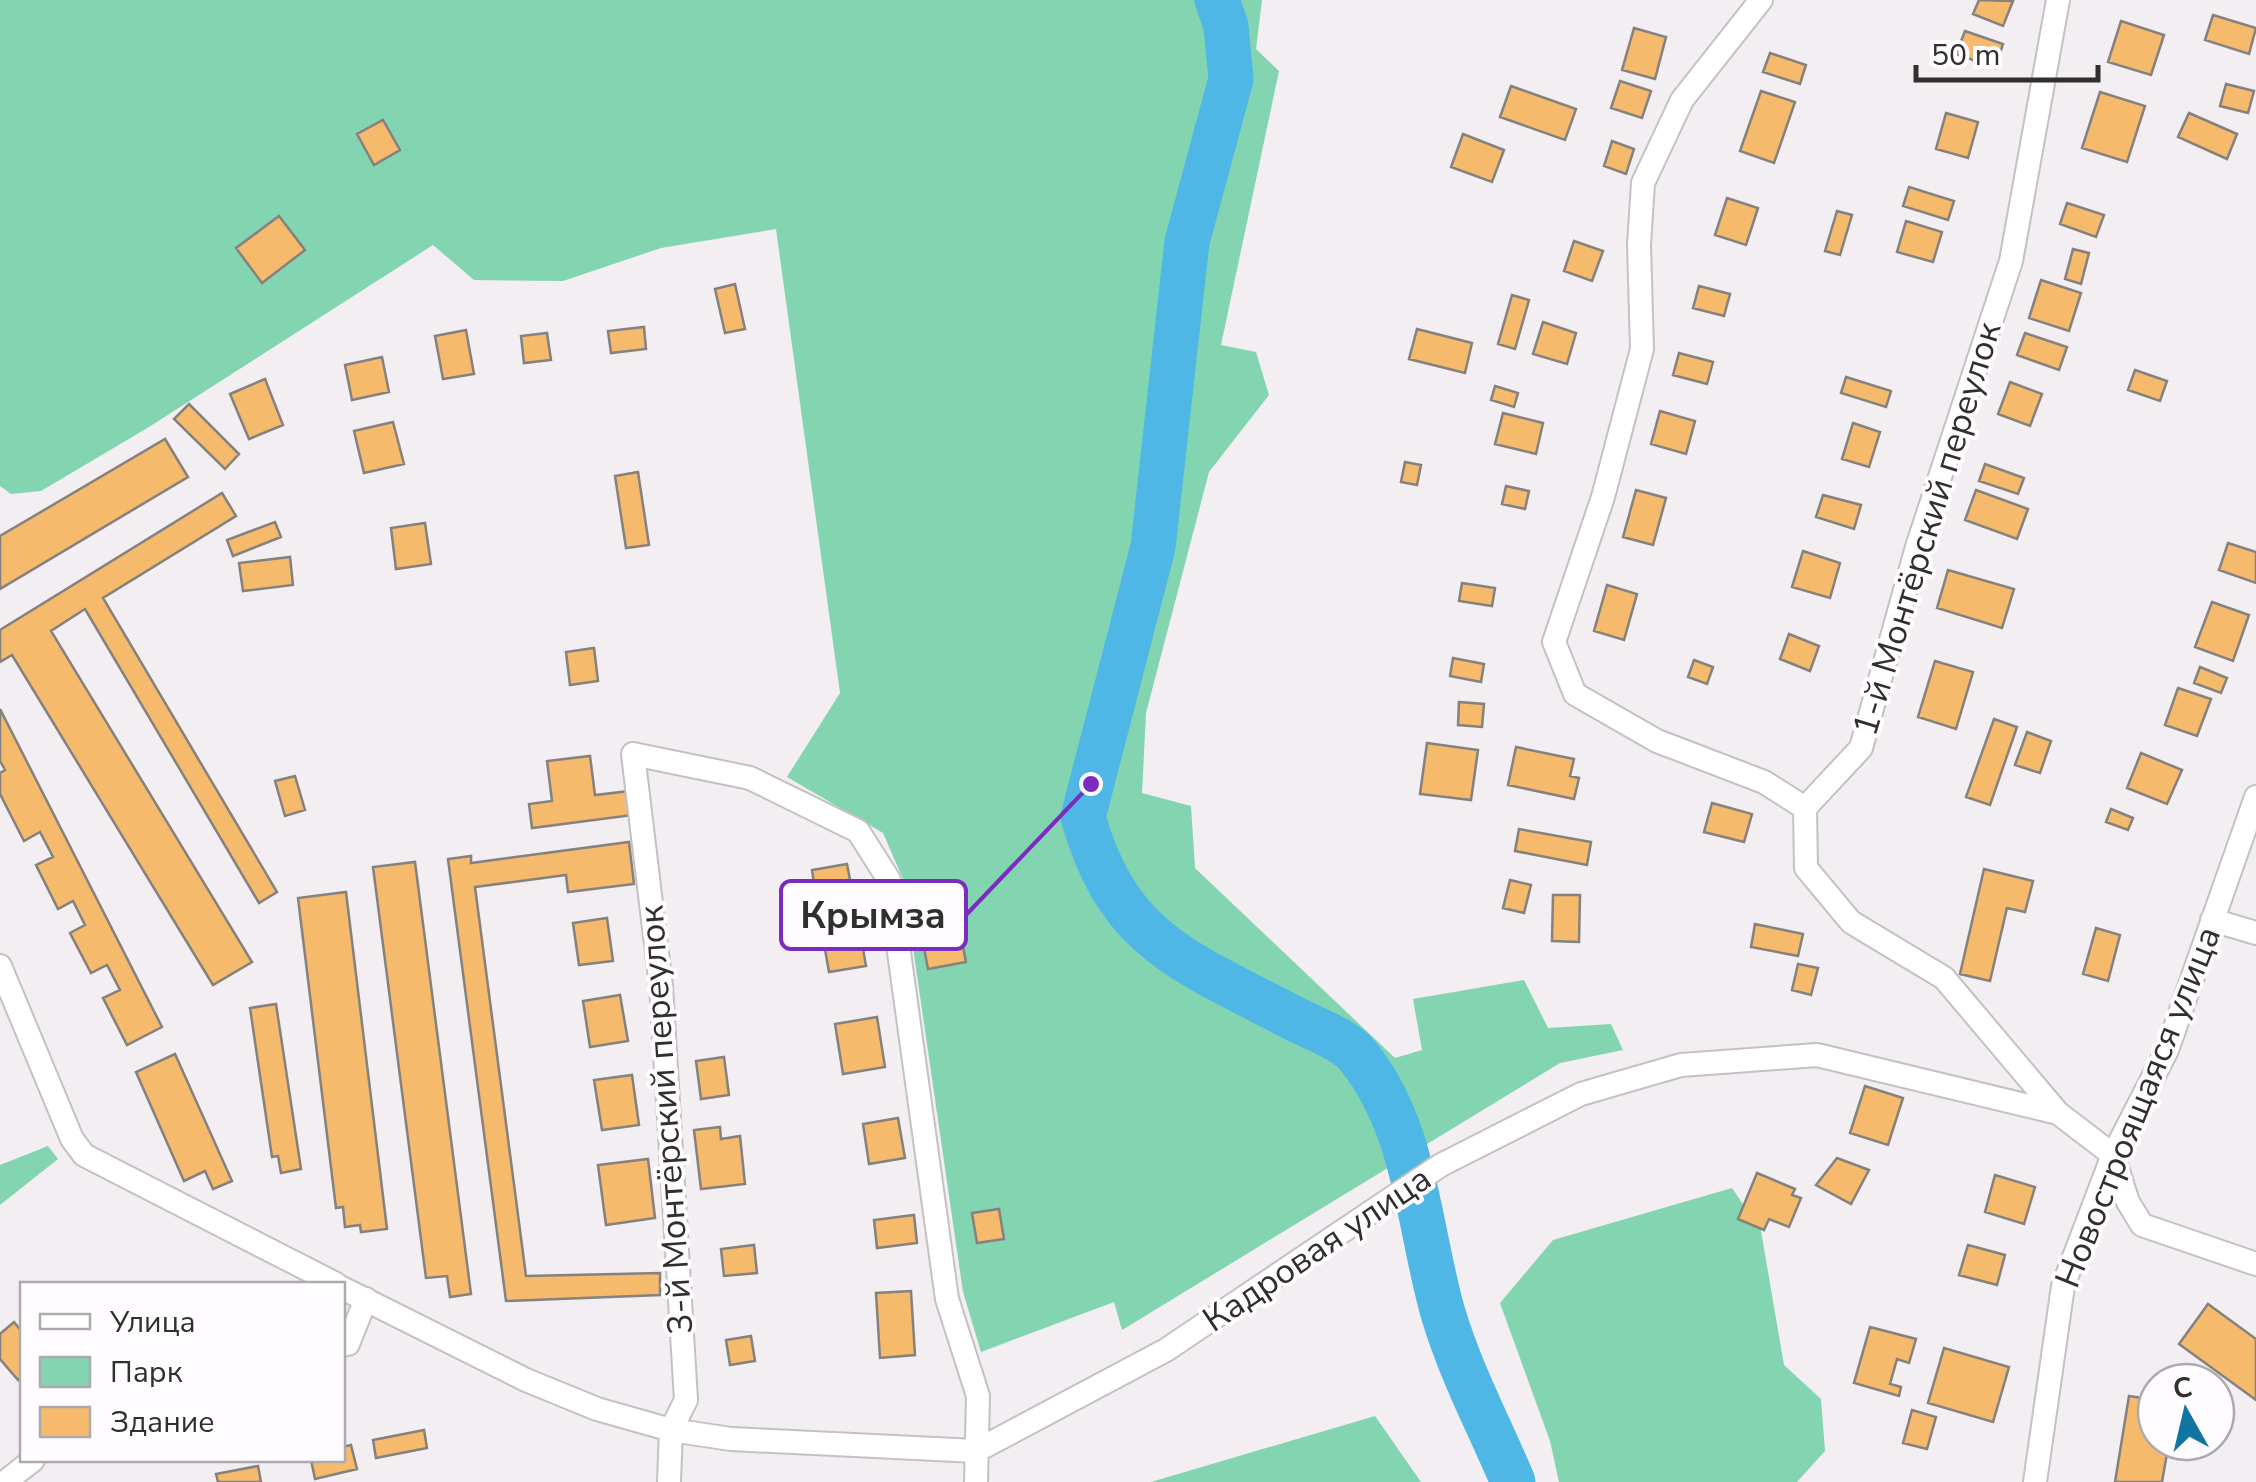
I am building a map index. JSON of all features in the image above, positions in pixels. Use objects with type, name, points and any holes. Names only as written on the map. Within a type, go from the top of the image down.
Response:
[{"type":"street","points":[[1760,0],[1682,100],[1643,183],[1638,245],[1642,349],[1603,497],[1554,642],[1575,694],[1657,742],[1764,782],[1805,808],[1806,868],[1828,895],[1851,922],[1944,978],[2058,1114]]},
{"type":"street","name":"1-й Монтёрский переулок","points":[[1805,808],[1862,748],[1917,547],[2010,262],[2058,0]]},
{"type":"street","name":"3-й Монтёрский переулок","points":[[669,1482],[671,1430],[686,1400],[661,986],[633,754],[750,778],[858,831],[889,880],[947,1299],[978,1396],[976,1450]]},
{"type":"street","name":"Новостроящаяся улица","points":[[2035,1482],[2063,1286],[2112,1155],[2166,1050],[2256,796]]},
{"type":"street","points":[[2212,920],[2256,933]]},
{"type":"street","name":"Кадровая улица","points":[[0,966],[72,1139],[84,1155],[331,1282]]},
{"type":"street","name":"Кадровая улица","points":[[345,1289],[526,1380],[597,1409],[671,1430],[768,1442],[976,1450],[1166,1350],[1442,1165],[1581,1094],[1681,1065],[1817,1055],[2058,1114],[2112,1155]]},
{"type":"street","points":[[2112,1155],[2128,1202],[2142,1225],[2256,1264]]},
{"type":"street","points":[[345,1344],[366,1299]]},
{"type":"street","points":[[976,1450],[976,1482]]},
{"type":"street","points":[[4,1482],[29,1462]]},
{"type":"green space","points":[[0,0],[1262,0],[1256,49],[1279,71],[1221,345],[1256,352],[1269,395],[1209,472],[1146,713],[1142,793],[1191,806],[1195,868],[1395,1058],[1422,1050],[1413,999],[1524,980],[1548,1028],[1611,1024],[1623,1050],[1560,1063],[1122,1330],[1114,1302],[981,1352],[963,1292],[903,879],[883,833],[787,777],[840,693],[776,229],[661,248],[563,281],[474,280],[433,245],[149,427],[41,491],[11,494],[0,486]]},
{"type":"green space","points":[[48,1146],[58,1159],[0,1205],[0,1165]]},
{"type":"green space","points":[[1732,1188],[1761,1231],[1784,1365],[1821,1399],[1825,1451],[1797,1482],[1559,1482],[1550,1441],[1500,1303],[1553,1240]]},
{"type":"green space","points":[[1375,1416],[1421,1482],[1151,1482]]},
{"type":"building","points":[[1979,0],[2013,1],[2003,26],[1973,14]]},
{"type":"building","points":[[2213,15],[2256,28],[2249,54],[2205,40]]},
{"type":"building","points":[[2121,21],[2164,35],[2151,75],[2108,62]]},
{"type":"building","points":[[1634,28],[1666,37],[1655,79],[1622,70]]},
{"type":"building","points":[[1965,31],[2003,44],[1995,68],[1956,54]]},
{"type":"building","points":[[1770,53],[1806,65],[1800,84],[1763,72]]},
{"type":"building","points":[[1620,81],[1651,91],[1642,118],[1611,108]]},
{"type":"building","points":[[2226,84],[2254,91],[2248,113],[2220,106]]},
{"type":"building","points":[[1511,86],[1576,109],[1565,140],[1500,117]]},
{"type":"building","points":[[1761,91],[1795,102],[1774,163],[1740,151]]},
{"type":"building","points":[[2100,92],[2145,106],[2127,162],[2082,148]]},
{"type":"building","points":[[1946,113],[1978,122],[1968,158],[1936,149]]},
{"type":"building","points":[[2189,113],[2237,134],[2227,159],[2178,137]]},
{"type":"building","points":[[383,120],[400,150],[374,165],[357,134]]},
{"type":"building","points":[[1463,134],[1504,150],[1492,182],[1451,167]]},
{"type":"building","points":[[1612,141],[1634,149],[1626,174],[1604,166]]},
{"type":"building","points":[[1909,187],[1954,201],[1948,220],[1903,206]]},
{"type":"building","points":[[1727,198],[1758,208],[1746,245],[1715,235]]},
{"type":"building","points":[[2067,203],[2104,215],[2096,237],[2060,224]]},
{"type":"building","points":[[1837,211],[1852,215],[1840,255],[1825,251]]},
{"type":"building","points":[[279,216],[305,250],[262,283],[236,248]]},
{"type":"building","points":[[1906,221],[1942,232],[1933,262],[1897,252]]},
{"type":"building","points":[[1574,241],[1603,251],[1592,281],[1564,271]]},
{"type":"building","points":[[2073,249],[2089,253],[2081,284],[2065,279]]},
{"type":"building","points":[[2041,280],[2081,293],[2069,331],[2029,318]]},
{"type":"building","points":[[735,284],[745,329],[725,333],[715,289]]},
{"type":"building","points":[[1699,286],[1730,294],[1724,316],[1693,308]]},
{"type":"building","points":[[1512,295],[1529,300],[1515,349],[1498,344]]},
{"type":"building","points":[[1543,322],[1576,333],[1567,364],[1533,354]]},
{"type":"building","points":[[644,327],[646,349],[611,353],[608,331]]},
{"type":"building","points":[[1417,329],[1472,343],[1465,373],[1409,359]]},
{"type":"building","points":[[466,330],[474,374],[443,379],[435,336]]},
{"type":"building","points":[[547,333],[551,360],[524,363],[521,336]]},
{"type":"building","points":[[2025,333],[2067,347],[2059,370],[2017,355]]},
{"type":"building","points":[[1679,353],[1713,362],[1707,384],[1673,375]]},
{"type":"building","points":[[382,357],[389,392],[352,400],[345,365]]},
{"type":"building","points":[[2135,370],[2167,381],[2160,401],[2128,390]]},
{"type":"building","points":[[1846,377],[1891,391],[1886,407],[1841,393]]},
{"type":"building","points":[[265,379],[283,425],[249,439],[230,394]]},
{"type":"building","points":[[2010,382],[2042,394],[2030,426],[1998,414]]},
{"type":"building","points":[[1495,386],[1518,393],[1514,407],[1491,400]]},
{"type":"building","points":[[189,404],[239,454],[225,469],[174,419]]},
{"type":"building","points":[[1660,411],[1695,421],[1686,454],[1651,444]]},
{"type":"building","points":[[1503,413],[1543,423],[1536,454],[1495,444]]},
{"type":"building","points":[[393,422],[404,464],[364,473],[354,431]]},
{"type":"building","points":[[1853,423],[1880,432],[1869,467],[1842,459]]},
{"type":"building","points":[[165,439],[188,477],[0,589],[0,536]]},
{"type":"building","points":[[1405,462],[1421,465],[1417,485],[1401,482]]},
{"type":"building","points":[[1985,464],[2024,478],[2018,494],[1979,481]]},
{"type":"building","points":[[638,472],[649,545],[626,548],[615,476]]},
{"type":"building","points":[[1506,486],[1529,491],[1525,509],[1502,504]]},
{"type":"building","points":[[1636,490],[1666,498],[1653,545],[1623,537]]},
{"type":"building","points":[[1976,490],[2028,509],[2017,539],[1965,520]]},
{"type":"building","points":[[222,493],[236,516],[103,598],[277,892],[259,903],[85,609],[51,631],[252,962],[213,985],[12,655],[0,662],[0,630]]},
{"type":"building","points":[[1823,495],[1861,505],[1854,529],[1816,517]]},
{"type":"building","points":[[275,522],[281,537],[233,556],[227,540]]},
{"type":"building","points":[[425,523],[431,564],[396,569],[391,528]]},
{"type":"building","points":[[2228,543],[2256,552],[2256,583],[2219,570]]},
{"type":"building","points":[[1803,551],[1840,563],[1830,598],[1792,587]]},
{"type":"building","points":[[290,557],[293,585],[243,591],[239,563]]},
{"type":"building","points":[[1948,570],[2014,589],[2002,628],[1937,608]]},
{"type":"building","points":[[1462,583],[1495,588],[1492,606],[1459,601]]},
{"type":"building","points":[[1607,585],[1637,594],[1624,640],[1594,631]]},
{"type":"building","points":[[2212,602],[2249,615],[2233,661],[2195,647]]},
{"type":"building","points":[[1789,634],[1819,646],[1810,671],[1780,659]]},
{"type":"building","points":[[594,648],[598,681],[570,685],[566,652]]},
{"type":"building","points":[[1453,658],[1484,664],[1481,682],[1450,676]]},
{"type":"building","points":[[1694,660],[1713,667],[1707,684],[1688,677]]},
{"type":"building","points":[[1935,661],[1973,672],[1956,729],[1918,717]]},
{"type":"building","points":[[2200,667],[2227,678],[2221,693],[2194,683]]},
{"type":"building","points":[[2178,688],[2211,699],[2197,736],[2165,725]]},
{"type":"building","points":[[1459,702],[1484,704],[1482,727],[1458,725]]},
{"type":"building","points":[[0,709],[162,1027],[127,1045],[103,998],[120,990],[107,965],[91,973],[70,933],[85,925],[73,901],[58,909],[36,865],[53,857],[40,832],[24,841],[0,794],[0,773],[5,770],[0,761]]},
{"type":"building","points":[[1994,719],[2017,727],[1990,805],[1966,797]]},
{"type":"building","points":[[2027,732],[2051,741],[2040,773],[2015,765]]},
{"type":"building","points":[[1427,743],[1478,750],[1471,800],[1420,794]]},
{"type":"building","points":[[1516,747],[1574,759],[1570,776],[1579,778],[1574,799],[1508,785]]},
{"type":"building","points":[[2141,753],[2182,770],[2167,804],[2127,788]]},
{"type":"building","points":[[590,756],[595,795],[630,791],[633,815],[532,828],[529,804],[552,801],[547,761]]},
{"type":"building","points":[[295,776],[305,810],[285,816],[275,781]]},
{"type":"building","points":[[1712,803],[1752,814],[1744,842],[1704,832]]},
{"type":"building","points":[[2111,809],[2133,818],[2128,830],[2106,822]]},
{"type":"building","points":[[1519,829],[1591,842],[1587,865],[1515,851]]},
{"type":"building","points":[[629,842],[634,884],[568,892],[566,875],[475,887],[526,1276],[660,1273],[660,1295],[506,1301],[448,859],[471,856],[471,863]]},
{"type":"building","points":[[415,862],[471,1294],[450,1297],[447,1276],[426,1278],[373,867]]},
{"type":"building","points":[[847,864],[852,890],[816,896],[812,870]]},
{"type":"building","points":[[1984,869],[2033,881],[2025,912],[2007,908],[1990,981],[1960,974]]},
{"type":"building","points":[[1510,880],[1531,885],[1524,913],[1503,908]]},
{"type":"building","points":[[346,892],[387,1229],[361,1232],[360,1225],[345,1227],[343,1207],[336,1208],[298,898]]},
{"type":"building","points":[[953,893],[966,962],[928,969],[915,900]]},
{"type":"building","points":[[1553,895],[1580,895],[1579,942],[1552,941]]},
{"type":"building","points":[[607,918],[613,961],[579,965],[573,923]]},
{"type":"building","points":[[1755,924],[1803,934],[1798,956],[1751,947]]},
{"type":"building","points":[[2096,928],[2120,935],[2108,981],[2083,974]]},
{"type":"building","points":[[860,931],[866,966],[829,972],[823,938]]},
{"type":"building","points":[[1798,964],[1818,968],[1811,995],[1792,990]]},
{"type":"building","points":[[620,995],[628,1041],[590,1047],[583,1001]]},
{"type":"building","points":[[276,1004],[301,1169],[281,1173],[278,1156],[272,1157],[250,1008]]},
{"type":"building","points":[[877,1017],[885,1067],[843,1074],[835,1024]]},
{"type":"building","points":[[175,1054],[232,1181],[213,1189],[205,1171],[184,1181],[136,1072]]},
{"type":"building","points":[[724,1057],[729,1095],[701,1099],[696,1061]]},
{"type":"building","points":[[632,1075],[639,1125],[602,1130],[594,1080]]},
{"type":"building","points":[[1865,1086],[1903,1098],[1888,1145],[1850,1133]]},
{"type":"building","points":[[898,1118],[905,1158],[869,1164],[863,1124]]},
{"type":"building","points":[[720,1127],[721,1139],[740,1136],[745,1184],[701,1189],[694,1130]]},
{"type":"building","points":[[1837,1158],[1869,1170],[1851,1204],[1816,1185]]},
{"type":"building","points":[[648,1159],[655,1218],[606,1225],[598,1165]]},
{"type":"building","points":[[1757,1173],[1795,1189],[1792,1195],[1801,1198],[1789,1227],[1769,1219],[1764,1230],[1738,1219]]},
{"type":"building","points":[[1995,1175],[2035,1187],[2024,1224],[1985,1212]]},
{"type":"building","points":[[999,1209],[1004,1239],[977,1243],[972,1213]]},
{"type":"building","points":[[914,1215],[917,1243],[877,1248],[874,1220]]},
{"type":"building","points":[[754,1245],[757,1273],[724,1276],[721,1249]]},
{"type":"building","points":[[1968,1245],[2005,1255],[1997,1285],[1959,1275]]},
{"type":"building","points":[[911,1291],[915,1355],[880,1358],[876,1293]]},
{"type":"building","points":[[2208,1304],[2256,1339],[2256,1400],[2236,1385],[2236,1362],[2204,1362],[2179,1344]]},
{"type":"building","points":[[14,1322],[20,1330],[18,1380],[0,1359],[0,1334]]},
{"type":"building","points":[[1870,1327],[1916,1339],[1909,1363],[1897,1359],[1890,1384],[1901,1387],[1899,1396],[1854,1383]]},
{"type":"building","points":[[751,1336],[755,1361],[730,1365],[726,1340]]},
{"type":"building","points":[[1944,1348],[2009,1367],[1993,1422],[1928,1403]]},
{"type":"building","points":[[2129,1396],[2136,1397],[2136,1462],[2166,1462],[2162,1482],[2115,1482]]},
{"type":"building","points":[[1912,1410],[1936,1417],[1927,1449],[1903,1443]]},
{"type":"building","points":[[424,1430],[427,1448],[376,1458],[373,1440]]},
{"type":"building","points":[[351,1445],[357,1469],[315,1479],[311,1462],[345,1462],[345,1446]]},
{"type":"building","points":[[258,1466],[261,1482],[218,1482],[216,1474]]},
{"type":"waterway","points":[[1217,0],[1226,26],[1231,79],[1187,242],[1153,547],[1083,817],[1116,893],[1137,921],[1161,943],[1220,981],[1345,1044],[1378,1084],[1404,1146],[1450,1335],[1513,1482]]},
{"type":"place","name":"Крымза","points":[[1091,784]]}]
